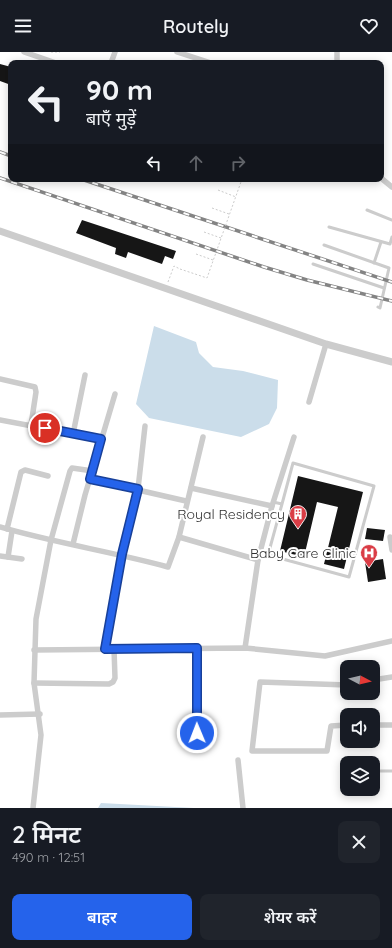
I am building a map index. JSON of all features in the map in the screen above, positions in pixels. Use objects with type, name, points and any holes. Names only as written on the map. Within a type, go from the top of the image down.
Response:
[{"type":"street","points":[[24,52],[47,60]]},
{"type":"street","points":[[177,52],[202,60]]},
{"type":"street","points":[[384,180],[392,187]]},
{"type":"street","points":[[0,231],[326,344],[392,362]]},
{"type":"street","points":[[309,402],[326,344]]},
{"type":"street","points":[[73,434],[85,375]]},
{"type":"street","points":[[0,379],[35,387],[36,392],[31,425]]},
{"type":"street","points":[[73,544],[101,439],[115,394]]},
{"type":"street","points":[[0,420],[101,439]]},
{"type":"street","points":[[105,649],[122,554],[138,489],[145,426]]},
{"type":"street","points":[[0,527],[51,540],[122,554],[168,567],[179,537],[186,501],[191,488],[203,437]]},
{"type":"street","points":[[245,648],[258,560],[273,504],[294,437]]},
{"type":"street","points":[[33,808],[42,735],[40,714],[34,683],[36,619],[51,540],[70,471],[72,468],[76,468],[93,471]]},
{"type":"street","points":[[8,557],[10,530],[21,472],[25,470],[48,476]]},
{"type":"street","points":[[90,479],[186,501]]},
{"type":"street","points":[[191,488],[273,504]]},
{"type":"street","points":[[179,537],[258,560]]},
{"type":"street","points":[[390,537],[392,550]]},
{"type":"street","points":[[0,556],[22,559]]},
{"type":"street","points":[[34,650],[114,648],[245,648],[325,656],[392,641]]},
{"type":"street","points":[[34,683],[109,684],[114,682],[114,648]]},
{"type":"street","points":[[197,648],[197,733]]},
{"type":"street","points":[[380,679],[392,676]]},
{"type":"street","points":[[340,685],[260,682],[252,751],[327,751],[331,726],[340,725]]},
{"type":"street","points":[[0,715],[40,714]]},
{"type":"street","points":[[380,725],[392,725]]},
{"type":"street","points":[[238,760],[243,808]]},
{"type":"lane","points":[[368,210],[392,220]]},
{"type":"lane","points":[[329,227],[390,244],[392,237]]},
{"type":"lane","points":[[374,263],[382,242]]},
{"type":"lane","points":[[324,245],[389,268],[380,308],[378,307]]},
{"type":"lane","points":[[313,264],[384,288]]},
{"type":"lane","points":[[293,464],[374,486],[349,577],[268,556],[282,504],[293,464]]},
{"type":"lane","points":[[273,504],[282,504]]},
{"type":"lane","points":[[380,770],[392,771]]},
{"type":"path","points":[[51,52],[60,52]]},
{"type":"path","points":[[166,288],[174,266],[207,278],[241,182]]},
{"type":"path","points":[[218,190],[236,197]]},
{"type":"path","points":[[212,208],[229,214]]},
{"type":"path","points":[[204,232],[221,238]]},
{"type":"path","points":[[196,254],[213,260]]},
{"type":"water","points":[[154,326],[196,342],[199,353],[213,367],[243,371],[278,380],[277,408],[269,424],[241,437],[149,418],[136,404]]},
{"type":"water","points":[[101,803],[194,808],[98,808]]},
{"type":"building","points":[[0,64],[8,66],[8,84],[0,81]]},
{"type":"building","points":[[82,220],[176,251],[173,259],[165,256],[162,264],[128,252],[126,258],[115,254],[116,248],[76,233]]},
{"type":"building","name":"Royal Residency","points":[[298,476],[363,492],[344,569],[324,564],[338,507],[317,502],[304,557],[280,551]]},
{"type":"building","points":[[367,528],[385,530],[383,541],[365,539]]},
{"type":"building","points":[[383,559],[386,579],[368,582],[365,562]]},
{"type":"railway","points":[[0,152],[8,155]]},
{"type":"railway","points":[[0,178],[8,181]]},
{"type":"railway","points":[[12,182],[264,267],[307,280],[392,301]]},
{"type":"railway","points":[[90,182],[392,282]]},
{"type":"place","name":"Royal Residency","points":[[298,529]]},
{"type":"place","name":"Baby Care Clinic","points":[[369,568]]},
{"type":"route","points":[[45,428],[101,439],[90,479],[138,489],[122,554],[105,649],[197,648],[197,733]]}]
